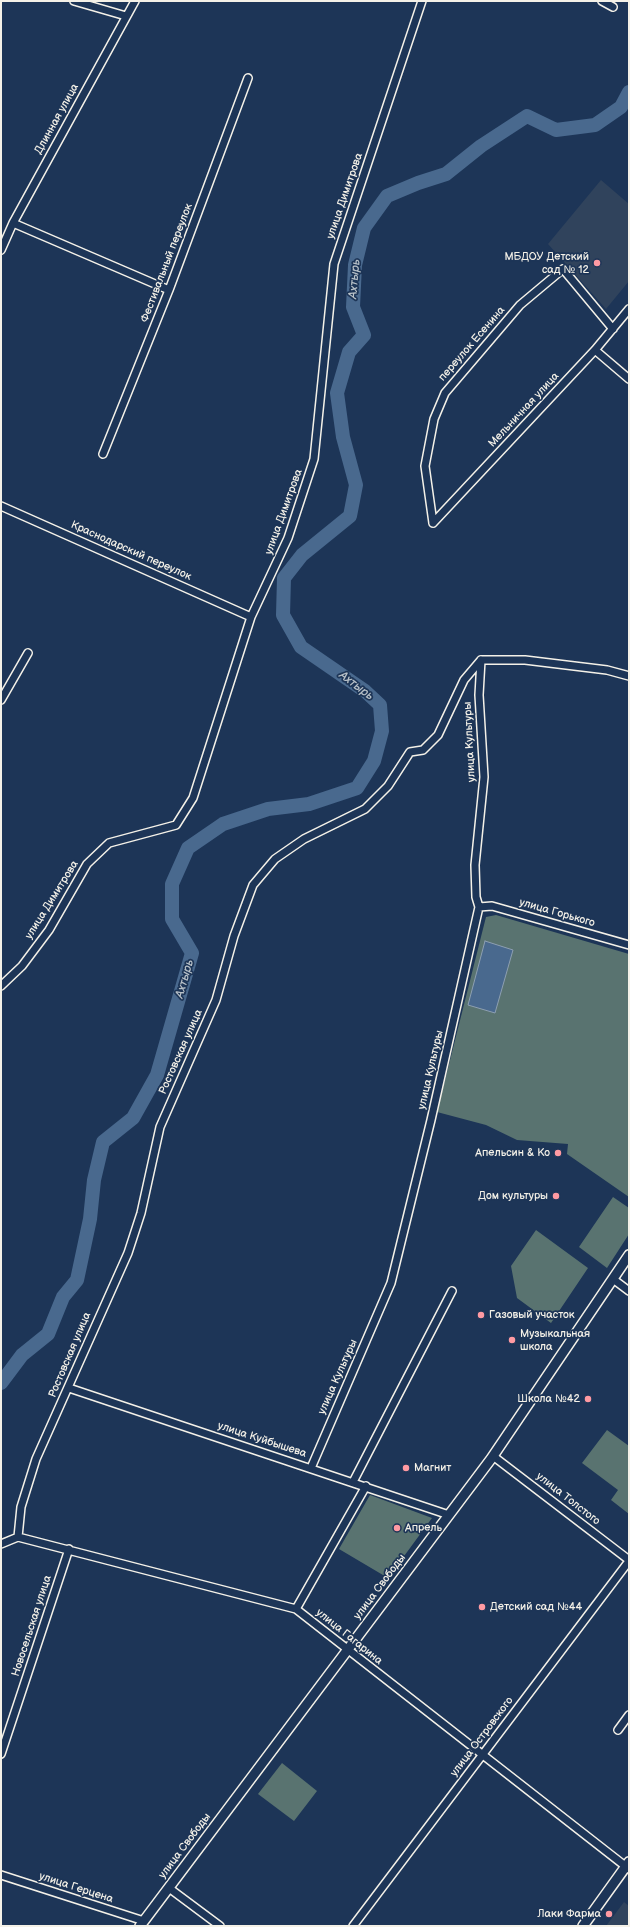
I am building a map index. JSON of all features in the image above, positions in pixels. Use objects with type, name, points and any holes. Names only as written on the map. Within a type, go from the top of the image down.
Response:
[{"type":"street","points":[[74,1],[126,16]]},
{"type":"street","name":"Длинная улица","points":[[1,250],[13,223],[134,1]]},
{"type":"street","name":"улица Димитрова","points":[[1,986],[22,966],[49,930],[87,864],[109,843],[176,824],[192,798],[251,616],[288,538],[314,459],[334,264],[422,1]]},
{"type":"street","points":[[602,1],[613,7]]},
{"type":"street","name":"Фестивальный переулок","points":[[103,454],[169,290],[248,78]]},
{"type":"street","points":[[13,223],[169,290]]},
{"type":"street","name":"переулок Есенина","points":[[434,523],[424,466],[434,419],[445,393],[520,305],[563,269],[613,329]]},
{"type":"street","name":"Мельничная улица","points":[[434,523],[595,350],[629,309]]},
{"type":"street","points":[[595,350],[629,379]]},
{"type":"street","name":"Краснодарский переулок","points":[[1,506],[251,616]]},
{"type":"street","points":[[1,700],[28,653]]},
{"type":"street","points":[[481,660],[525,660],[607,670],[629,676]]},
{"type":"street","name":"улица Культуры","points":[[311,1468],[391,1283],[431,1120],[479,907],[476,897],[474,865],[484,777],[479,695],[481,660]]},
{"type":"street","name":"Ростовская улица","points":[[18,1537],[21,1507],[36,1459],[106,1298],[128,1253],[141,1213],[160,1127],[216,1000],[234,936],[253,885],[275,859],[304,839],[365,809],[388,786],[410,752],[423,750],[438,735],[464,680],[481,660]]},
{"type":"street","name":"улица Горького","points":[[479,907],[492,906],[629,945]]},
{"type":"street","name":"улица Свободы","points":[[142,1924],[493,1456],[629,1256]]},
{"type":"street","points":[[613,1279],[629,1291]]},
{"type":"street","points":[[353,1482],[452,1291]]},
{"type":"street","name":"улица Куйбышева","points":[[68,1388],[366,1486],[449,1515]]},
{"type":"street","name":"улица Толстого","points":[[493,1456],[629,1561]]},
{"type":"street","points":[[296,1609],[366,1486]]},
{"type":"street","points":[[1,1544],[18,1537]]},
{"type":"street","name":"улица Гагарина","points":[[18,1537],[296,1609],[481,1755],[628,1866]]},
{"type":"street","name":"Новосельская улица","points":[[1,1754],[69,1549]]},
{"type":"street","name":"улица Островского","points":[[353,1926],[629,1561]]},
{"type":"street","points":[[618,1730],[629,1715]]},
{"type":"street","points":[[583,1926],[628,1866]]},
{"type":"street","name":"улица Герцена","points":[[1,1875],[142,1924]]},
{"type":"street","points":[[169,1888],[220,1926]]},
{"type":"shaded area","name":"МБДОУ Детский сад № 12","points":[[601,180],[629,204],[629,281],[606,309],[548,244]]},
{"type":"shaded area","points":[[485,941],[513,950],[495,1013],[468,1005]]},
{"type":"shaded area","points":[[624,1902],[629,1906],[629,1926],[606,1926]]},
{"type":"green space","points":[[496,915],[629,954],[629,1197],[567,1154],[568,1144],[517,1140],[486,1125],[437,1112],[486,917]]},
{"type":"green space","points":[[613,1197],[629,1208],[629,1234],[607,1268],[579,1247]]},
{"type":"green space","points":[[536,1230],[588,1268],[551,1323],[517,1298],[511,1266]]},
{"type":"green space","points":[[607,1430],[629,1446],[629,1514],[611,1500],[618,1490],[582,1463]]},
{"type":"green space","points":[[370,1495],[432,1518],[388,1578],[339,1549]]},
{"type":"green space","points":[[282,1763],[317,1791],[294,1821],[258,1794]]},
{"type":"waterway","name":"Ахтырь","points":[[1,1383],[22,1355],[48,1334],[63,1297],[77,1280],[90,1219],[94,1180],[103,1142],[133,1118],[157,1075],[192,953],[172,919],[172,884],[188,848],[223,824],[268,809],[309,804],[357,788],[374,761],[382,731],[380,705],[365,691],[301,647],[283,615],[284,578],[302,555],[350,516],[356,485],[343,437],[337,393],[349,352],[364,335],[353,307],[355,265],[364,228],[387,196],[418,183],[446,174],[481,146],[527,116],[556,130],[595,125],[621,107],[629,92]]},
{"type":"place","name":"МБДОУ Детский сад № 12","points":[[597,263]]},
{"type":"place","name":"Апельсин & Ко","points":[[558,1153]]},
{"type":"place","name":"Дом культуры","points":[[556,1196]]},
{"type":"place","name":"Газовый участок","points":[[481,1315]]},
{"type":"place","name":"Музыкальная школа","points":[[512,1340]]},
{"type":"place","name":"Школа №42","points":[[588,1399]]},
{"type":"place","name":"Магнит","points":[[406,1468]]},
{"type":"place","name":"Апрель","points":[[397,1528]]},
{"type":"place","name":"Детский сад №44","points":[[482,1607]]},
{"type":"place","name":"Лаки Фарма","points":[[609,1914]]}]
